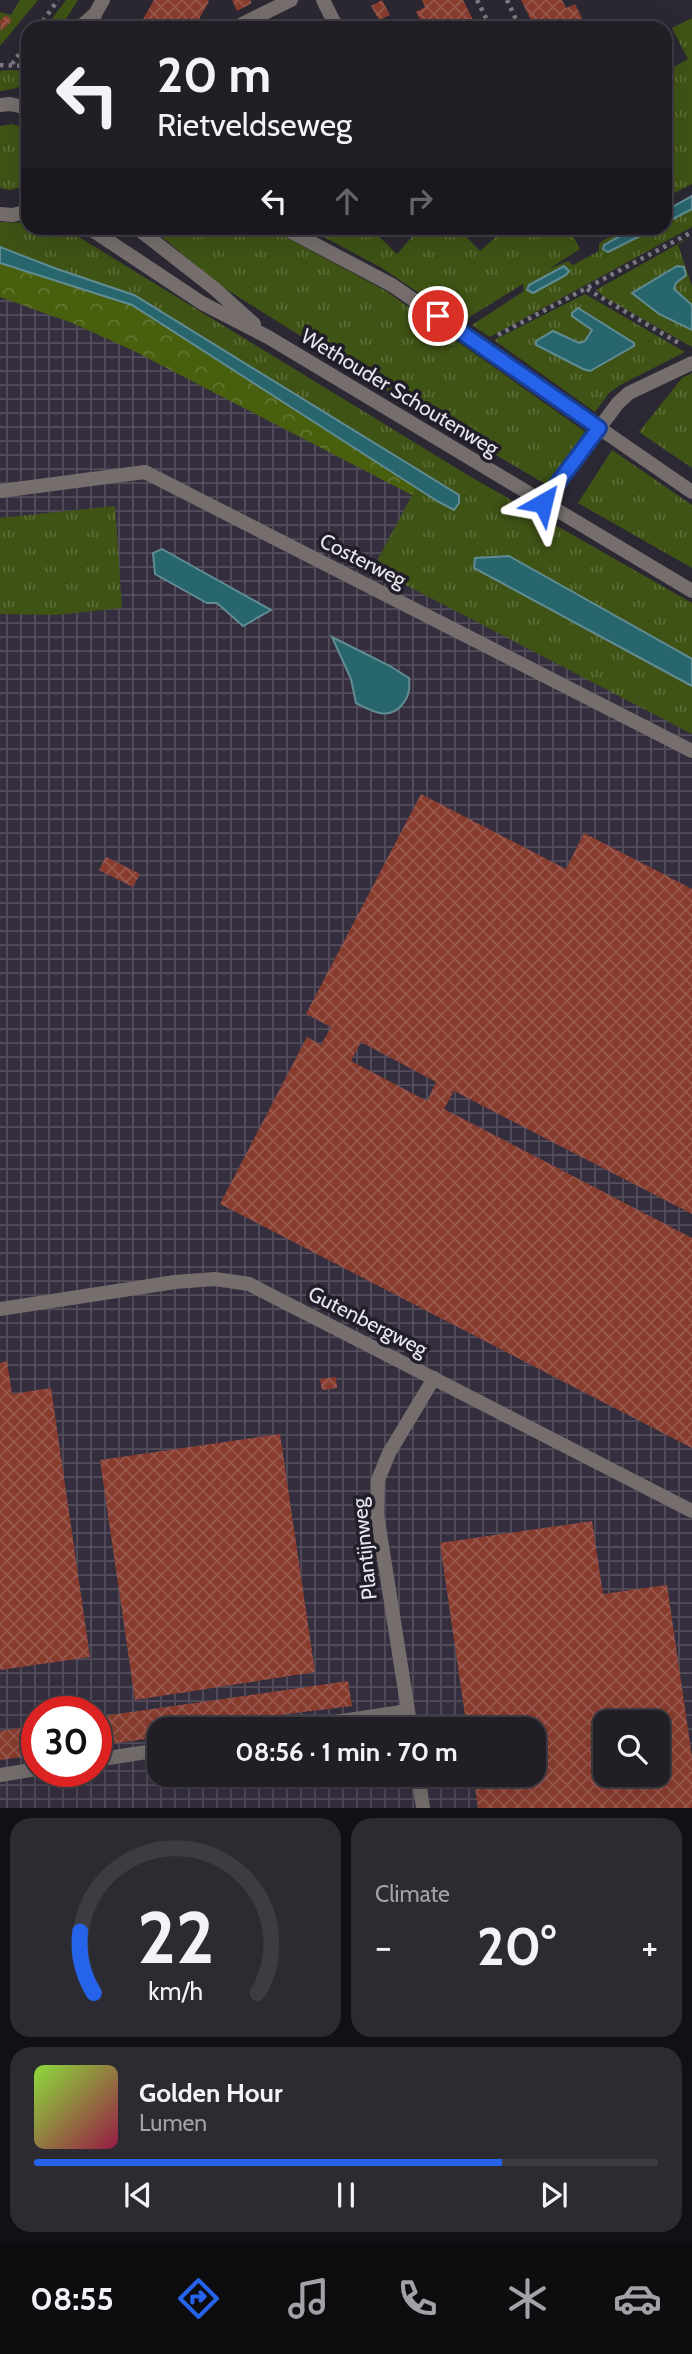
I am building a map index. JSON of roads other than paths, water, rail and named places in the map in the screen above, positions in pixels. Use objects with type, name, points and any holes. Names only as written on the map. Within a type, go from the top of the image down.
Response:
[{"type":"street","points":[[94,21],[103,0]]},
{"type":"street","points":[[248,21],[291,0]]},
{"type":"street","points":[[323,0],[334,21]]},
{"type":"street","points":[[0,105],[21,104]]},
{"type":"street","points":[[0,214],[21,213]]},
{"type":"street","name":"Wethouder Schoutenweg","points":[[100,235],[202,303],[268,337],[692,591]]},
{"type":"street","name":"Wethouder Schoutenweg","points":[[146,235],[215,289],[268,337]]},
{"type":"street","points":[[297,235],[392,285],[692,492]]},
{"type":"street","points":[[543,503],[618,403],[629,393],[692,363]]},
{"type":"street","name":"Costerweg","points":[[0,491],[145,472],[692,751]]},
{"type":"street","name":"Gutenbergweg","points":[[0,1309],[175,1282],[215,1279],[249,1284],[692,1511]]},
{"type":"street","name":"Plantijnweg","points":[[409,1717],[377,1514],[378,1480],[389,1453],[434,1378]]},
{"type":"street","points":[[368,1717],[408,1711]]},
{"type":"street","points":[[112,1757],[147,1752]]},
{"type":"street","points":[[0,1775],[21,1772]]},
{"type":"street","points":[[420,1787],[423,1808]]},
{"type":"water","points":[[692,196],[692,209],[672,219],[672,207]]},
{"type":"water","points":[[622,235],[642,235],[608,252],[603,249],[604,245]]},
{"type":"water","points":[[0,247],[134,295],[459,495],[459,503],[454,510],[437,501],[132,305],[0,263]]},
{"type":"water","points":[[564,266],[569,271],[566,275],[533,293],[527,290],[529,285]]},
{"type":"water","points":[[677,266],[684,267],[686,275],[676,283],[674,289],[692,305],[692,330],[659,314],[632,293]]},
{"type":"water","points":[[578,308],[634,343],[634,346],[590,371],[536,345],[536,341],[553,331],[579,343],[585,341],[592,330],[572,316]]},
{"type":"water","points":[[162,549],[271,610],[243,626],[217,603],[207,603],[155,574],[153,553]]},
{"type":"water","points":[[509,556],[692,659],[692,686],[474,568],[475,558]]},
{"type":"water","points":[[332,637],[409,678],[406,699],[397,710],[380,713],[356,703],[351,679]]}]
